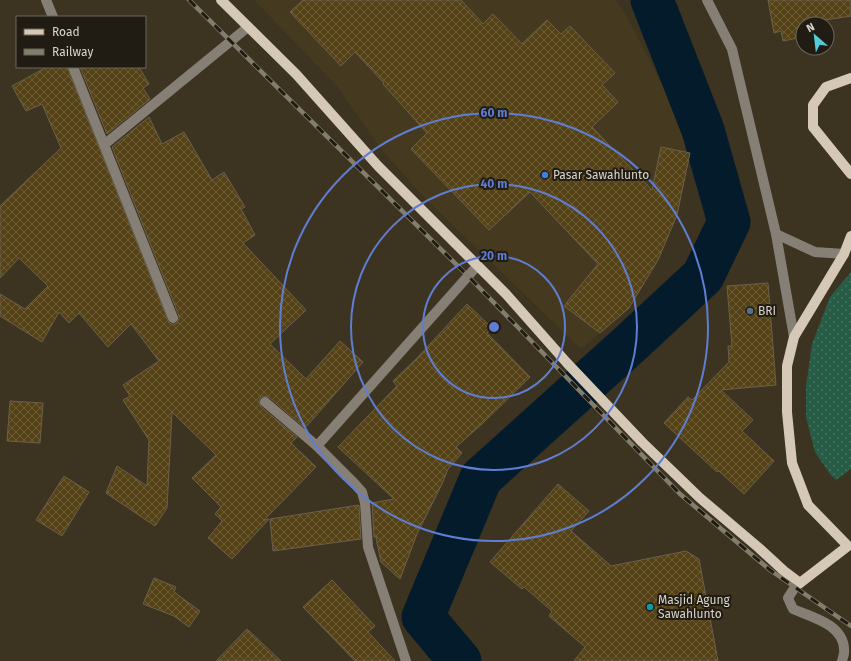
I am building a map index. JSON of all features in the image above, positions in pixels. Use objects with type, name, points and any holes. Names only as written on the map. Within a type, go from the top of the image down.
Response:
[{"type":"main road","points":[[221,0],[296,74],[378,166],[506,294],[642,442],[700,498],[759,548],[784,572],[800,583],[849,548],[808,505],[792,463],[787,412],[787,366],[794,337],[844,254],[851,236]]},
{"type":"main road","points":[[851,78],[826,87],[813,105],[813,127],[851,174]]},
{"type":"street","points":[[46,0],[53,16]]},
{"type":"street","points":[[707,0],[732,49],[776,234],[794,337]]},
{"type":"street","points":[[105,144],[248,27]]},
{"type":"street","points":[[73,68],[105,144],[173,318]]},
{"type":"street","points":[[776,234],[815,252],[844,254]]},
{"type":"street","points":[[317,446],[477,266]]},
{"type":"street","points":[[265,402],[317,446],[362,492],[365,503],[368,547],[406,661]]},
{"type":"street","points":[[800,583],[795,587],[788,598],[793,609],[831,626],[841,635],[844,649],[842,661]]},
{"type":"shaded area","name":"Pasar Sawahlunto","points":[[254,0],[616,0],[627,17],[687,132],[690,153],[677,215],[658,260],[629,308],[581,349],[424,197],[381,149],[337,86]]},
{"type":"green space","points":[[851,272],[851,469],[836,480],[815,452],[806,417],[806,387],[812,344],[830,297]]},
{"type":"building","name":"Pasar Sawahlunto","points":[[303,0],[461,0],[483,24],[493,14],[522,44],[547,20],[561,34],[570,26],[615,73],[602,85],[618,102],[592,127],[652,190],[661,147],[690,153],[677,215],[658,260],[629,308],[600,333],[564,306],[598,264],[530,192],[489,230],[411,149],[427,133],[383,84],[384,83],[355,52],[341,66],[290,12]]},
{"type":"building","points":[[768,0],[851,0],[851,16],[835,19],[835,16],[795,16],[795,39],[783,41],[781,31],[774,33]]},
{"type":"building","points":[[45,68],[67,68],[169,323],[176,324],[179,316],[112,147],[149,117],[162,144],[184,132],[212,180],[224,172],[245,207],[241,209],[255,235],[243,243],[306,310],[270,344],[306,379],[340,341],[363,362],[305,428],[269,397],[263,396],[260,398],[259,401],[261,407],[297,437],[291,443],[316,467],[264,520],[269,519],[232,559],[208,538],[222,521],[215,514],[221,507],[192,478],[216,455],[172,412],[167,508],[155,526],[106,493],[117,466],[147,486],[149,440],[123,400],[130,396],[123,385],[159,361],[131,324],[108,347],[79,313],[69,323],[59,312],[42,342],[0,316],[0,294],[25,309],[48,286],[19,258],[0,278],[0,206],[61,148],[42,104],[26,111],[12,86]]},
{"type":"building","points":[[80,68],[140,68],[149,84],[143,88],[150,99],[107,134]]},
{"type":"building","points":[[768,283],[776,385],[721,390],[753,420],[742,431],[774,461],[744,494],[719,471],[717,472],[664,423],[688,397],[692,400],[729,362],[728,346],[732,346],[727,286]]},
{"type":"building","points":[[467,304],[492,328],[487,333],[530,377],[456,447],[462,453],[448,469],[417,534],[400,579],[381,562],[377,537],[374,537],[372,503],[394,499],[338,447],[397,386],[393,381],[417,358]]},
{"type":"building","points":[[10,401],[43,403],[40,443],[7,441]]},
{"type":"building","points":[[64,476],[89,492],[62,536],[36,520]]},
{"type":"building","points":[[558,484],[589,511],[571,531],[611,566],[686,551],[699,559],[718,661],[574,661],[585,647],[549,616],[552,611],[524,587],[522,589],[490,562]]},
{"type":"building","points":[[359,505],[361,539],[273,551],[270,519]]},
{"type":"building","points":[[154,578],[176,587],[174,592],[200,611],[189,627],[174,616],[143,604]]},
{"type":"building","points":[[332,580],[375,626],[368,632],[395,661],[355,661],[303,607]]},
{"type":"building","points":[[247,629],[281,661],[216,661]]},
{"type":"waterway","points":[[460,661],[423,617],[481,478],[703,276],[729,222],[703,130],[652,0]]},
{"type":"railway","points":[[189,0],[469,277],[680,494],[770,570],[851,626]]},
{"type":"place","name":"Pasar Sawahlunto","points":[[545,175]]},
{"type":"place","name":"BRI","points":[[750,311]]},
{"type":"place","name":"Masjid Agung Sawahlunto","points":[[650,607]]}]
